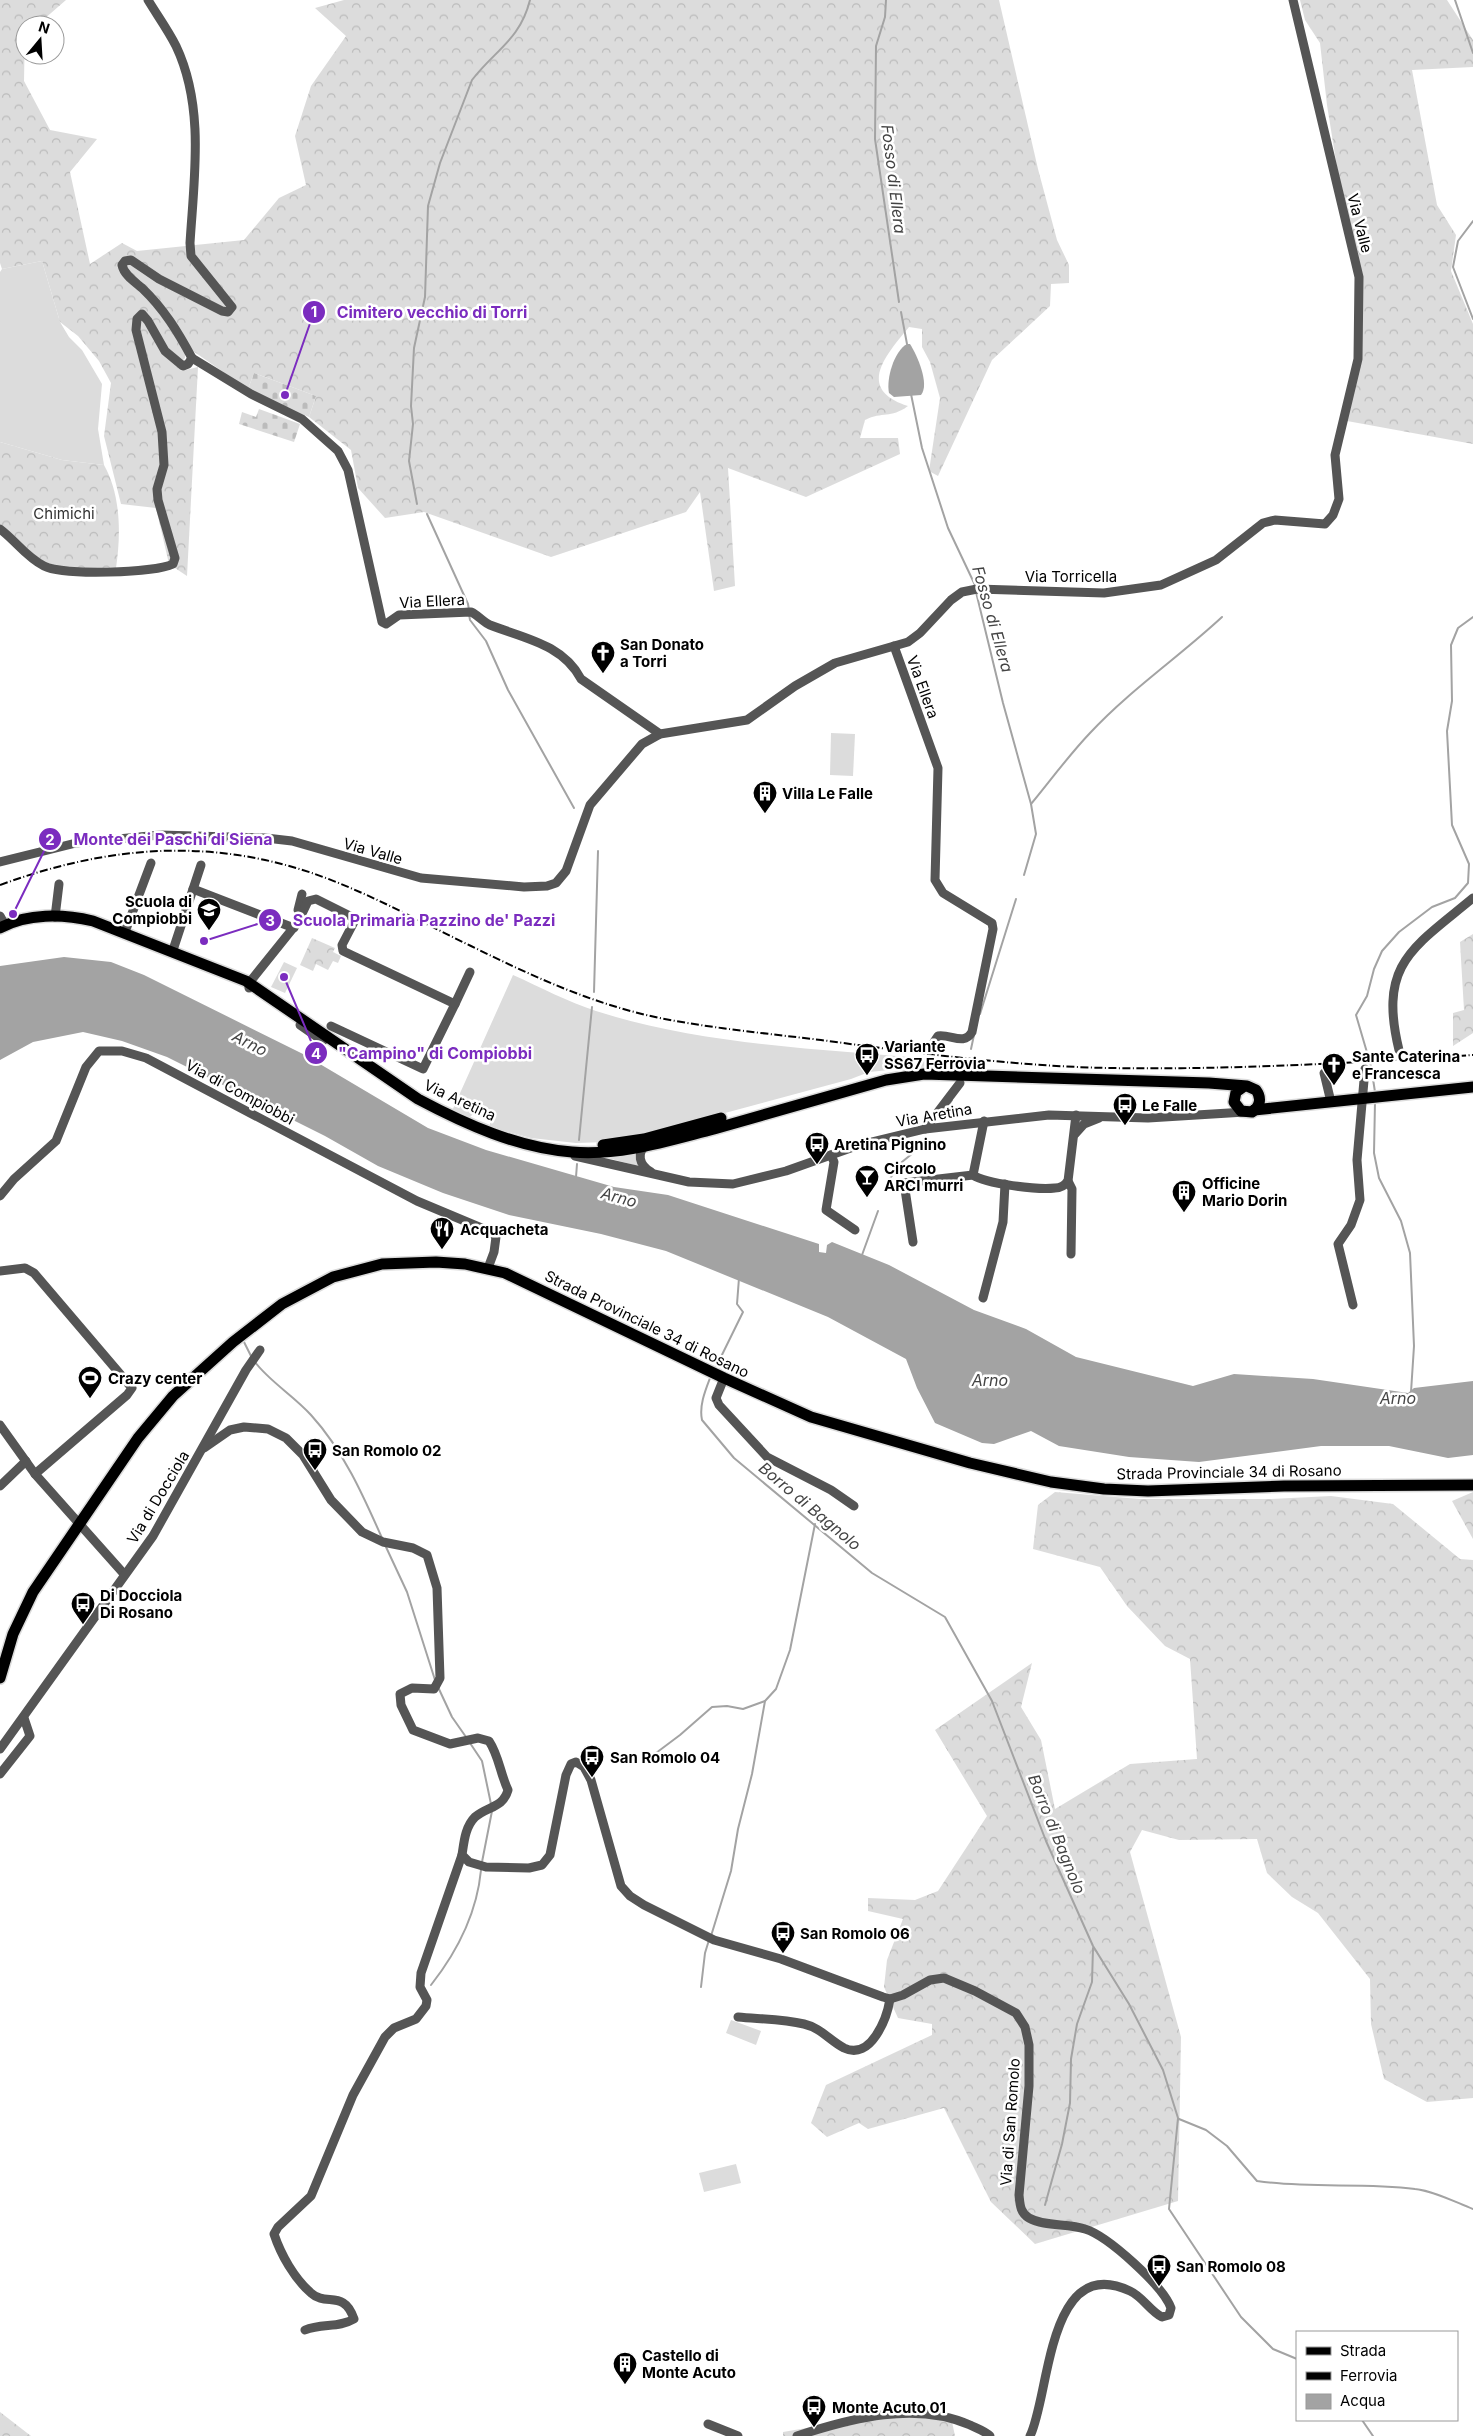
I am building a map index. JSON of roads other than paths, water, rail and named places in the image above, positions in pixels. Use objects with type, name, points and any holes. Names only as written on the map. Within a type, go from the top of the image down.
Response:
[{"type":"main road","name":"Via Aretina","points":[[2,923],[55,917],[93,920],[172,950],[249,982],[418,1099],[446,1114],[477,1127],[552,1149]]},
{"type":"main road","points":[[530,1144],[600,1146],[662,1134],[850,1085],[924,1074],[1208,1083],[1252,1087],[1272,1105],[1281,1108]]},
{"type":"main road","points":[[552,1149],[595,1153],[644,1147],[886,1080]]},
{"type":"main road","points":[[1208,1083],[1219,1086],[1234,1100],[1237,1108],[1250,1111],[1260,1102],[1259,1094]]},
{"type":"main road","points":[[1234,1100],[1236,1092],[1243,1087]]},
{"type":"main road","name":"Via Aretina","points":[[1250,1111],[1337,1102],[1362,1095],[1399,1096],[1473,1087]]},
{"type":"main road","name":"Strada Provinciale 34 di Rosano","points":[[0,1678],[13,1634],[33,1592],[78,1523],[138,1438],[173,1396],[233,1342],[282,1304],[332,1277],[382,1264],[436,1262],[488,1268],[524,1280],[724,1378],[794,1410],[841,1426],[970,1463],[1051,1482],[1104,1489],[1148,1491],[1294,1486],[1473,1485]]},
{"type":"street","points":[[0,529],[23,552],[44,566],[60,571],[106,572],[163,569],[173,564],[175,558],[158,500],[157,489],[164,464],[162,432],[136,330],[137,319],[142,314],[165,350],[183,366],[188,364],[192,358],[174,324],[145,291],[125,272],[122,265],[125,261],[130,260],[159,279],[222,311],[229,311],[232,307],[191,256],[190,243],[196,145],[192,97],[176,46],[148,0]]},
{"type":"street","name":"Via Valle","points":[[1293,0],[1359,277],[1358,359],[1335,455]]},
{"type":"street","name":"Via Ellera","points":[[192,358],[250,394],[295,414],[338,451],[348,470],[382,622],[386,624],[399,615],[468,612],[488,624],[524,636],[566,658],[576,669],[581,679],[660,734],[747,720],[795,686],[835,663],[894,646],[938,768],[935,880],[943,893],[992,923],[993,929],[972,1032],[969,1037],[963,1040],[938,1036],[934,1042]]},
{"type":"street","name":"Via Torricella","points":[[894,646],[908,642],[920,633],[951,600],[975,589],[1104,593],[1161,585],[1216,560],[1263,523],[1275,520],[1325,524],[1334,515],[1339,499],[1335,455]]},
{"type":"street","name":"Via Valle","points":[[0,862],[76,843],[160,835],[266,838],[292,841],[421,878],[524,887],[547,886],[556,883],[566,872],[590,805],[600,791],[635,749],[660,734]]},
{"type":"street","points":[[126,932],[151,863]]},
{"type":"street","points":[[172,950],[202,865]]},
{"type":"street","points":[[55,917],[59,884]]},
{"type":"street","points":[[193,890],[292,928]]},
{"type":"street","points":[[292,928],[302,894]]},
{"type":"street","points":[[1399,1050],[1392,993],[1403,962],[1435,928],[1473,898]]},
{"type":"street","points":[[249,982],[292,928],[308,901],[316,899],[354,918],[342,944],[346,945],[347,953],[455,1004]]},
{"type":"street","points":[[332,1026],[423,1069],[470,972]]},
{"type":"street","name":"Via Aretina","points":[[249,982],[250,988],[323,1041]]},
{"type":"street","points":[[365,1062],[376,1048]]},
{"type":"street","name":"Via di Compiobbi","points":[[0,1196],[14,1179],[56,1141],[86,1067],[99,1051],[122,1051],[146,1058],[417,1201],[491,1232],[496,1237],[496,1244],[488,1268]]},
{"type":"street","points":[[1354,1306],[1338,1244],[1351,1225],[1360,1200],[1356,1160],[1364,1069]]},
{"type":"street","points":[[1324,1073],[1337,1102]]},
{"type":"street","points":[[925,1129],[960,1083]]},
{"type":"street","points":[[1223,1115],[1229,1112],[1234,1100]]},
{"type":"street","name":"Via Aretina","points":[[552,1149],[658,1176],[717,1185],[740,1183],[786,1171],[859,1145],[925,1129],[1049,1114],[1148,1118],[1223,1115],[1250,1111]]},
{"type":"street","points":[[1071,1254],[1072,1189],[1068,1181],[1076,1115]]},
{"type":"street","points":[[1075,1134],[1084,1124],[1106,1117]]},
{"type":"street","points":[[973,1175],[984,1121]]},
{"type":"street","points":[[658,1176],[647,1170],[641,1163],[640,1154],[644,1147],[662,1134]]},
{"type":"street","points":[[831,1155],[834,1166],[826,1200],[826,1210],[854,1230]]},
{"type":"street","points":[[913,1242],[904,1183],[973,1175],[980,1180],[1056,1189],[1068,1181]]},
{"type":"street","points":[[983,1298],[1003,1222],[1004,1184]]},
{"type":"street","points":[[0,1271],[25,1268],[34,1273],[132,1388],[127,1395],[36,1474]]},
{"type":"street","name":"Via di Docciola","points":[[0,1749],[153,1536],[246,1370],[260,1350]]},
{"type":"street","points":[[724,1378],[716,1398],[718,1405],[767,1457],[830,1490],[854,1506]]},
{"type":"street","points":[[0,1426],[36,1474],[124,1574]]},
{"type":"street","points":[[204,1448],[230,1430],[244,1427],[268,1429],[286,1438],[302,1455],[331,1500],[362,1532],[383,1542],[412,1548],[427,1555],[437,1588],[440,1678],[434,1689],[412,1688],[400,1694],[401,1704],[413,1730],[450,1744],[478,1738],[488,1741],[497,1754],[500,1774],[508,1790],[505,1799],[497,1806],[485,1810],[474,1818],[464,1836],[462,1855],[421,1973],[420,1987],[427,2000],[426,2006],[416,2019],[394,2028],[386,2037],[353,2094],[311,2196],[278,2227],[274,2234],[285,2260],[312,2294],[346,2303],[351,2309],[354,2319],[344,2325],[311,2327],[305,2330]]},
{"type":"street","points":[[0,1486],[26,1461]]},
{"type":"street","points":[[0,1774],[30,1736],[24,1718]]},
{"type":"street","points":[[462,1855],[469,1862],[486,1867],[529,1868],[542,1866],[550,1855],[566,1775],[571,1764],[579,1763],[587,1771],[591,1780],[621,1886],[630,1896],[714,1940],[781,1959],[890,1999],[888,2014],[876,2036],[869,2044],[853,2050],[845,2048],[824,2032],[805,2024],[738,2017]]},
{"type":"street","name":"Via di San Romolo","points":[[890,1999],[903,1995],[930,1980],[944,1978],[975,1990],[1016,2013],[1026,2027],[1029,2046],[1029,2086],[1019,2195],[1020,2210],[1028,2218],[1039,2222],[1086,2229],[1098,2234],[1125,2256],[1161,2291],[1171,2308],[1169,2315],[1162,2317],[1130,2291],[1111,2286],[1096,2284],[1080,2295],[1067,2310],[1053,2340],[1030,2436]]},
{"type":"street","points":[[797,2436],[833,2425],[906,2412],[951,2417],[990,2436]]},
{"type":"street","points":[[708,2424],[738,2436]]},
{"type":"water","points":[[907,344],[910,344],[919,362],[924,384],[923,390],[921,395],[894,397],[889,393],[888,387],[890,373],[898,353]]},
{"type":"water","name":"Arno","points":[[64,957],[111,962],[144,975],[303,1054],[428,1128],[486,1150],[614,1187],[668,1195],[819,1244],[819,1252],[826,1253],[827,1245],[832,1242],[889,1265],[974,1310],[1026,1329],[1076,1357],[1193,1386],[1234,1374],[1313,1379],[1408,1393],[1414,1388],[1473,1381],[1473,1455],[1448,1458],[1389,1446],[1321,1446],[1199,1462],[1129,1457],[1059,1446],[1031,1431],[994,1444],[982,1443],[935,1423],[917,1388],[906,1359],[828,1317],[666,1251],[601,1234],[509,1215],[443,1193],[378,1166],[325,1136],[167,1057],[122,1041],[83,1032],[33,1042],[0,1060],[0,966]]},
{"type":"waterway","points":[[417,504],[409,461],[413,424],[411,406],[414,348],[425,297],[428,206],[440,163],[472,80],[513,35],[526,14],[530,0]]},
{"type":"waterway","name":"Fosso di Ellera","points":[[886,0],[885,17],[876,46],[875,139],[899,302]]},
{"type":"waterway","points":[[1455,0],[1473,53]]},
{"type":"waterway","points":[[1473,221],[1458,241],[1453,267],[1473,319]]},
{"type":"waterway","name":"Fosso di Ellera","points":[[901,312],[907,344]]},
{"type":"waterway","name":"Fosso di Ellera","points":[[911,394],[922,448],[948,528],[975,585]]},
{"type":"waterway","points":[[427,514],[469,610]]},
{"type":"waterway","name":"Fosso di Ellera","points":[[976,592],[1003,703],[1031,804],[1036,834],[1024,875]]},
{"type":"waterway","points":[[469,614],[470,620],[486,641],[508,690],[574,808]]},
{"type":"waterway","points":[[1031,804],[1105,717],[1222,617]]},
{"type":"waterway","points":[[1375,1092],[1371,1066],[1356,1015],[1367,996],[1374,969],[1382,951],[1399,932],[1432,907],[1455,898],[1468,883],[1469,864],[1452,825],[1447,731],[1452,701],[1451,645],[1458,628],[1473,617]]},
{"type":"waterway","points":[[594,992],[598,851]]},
{"type":"waterway","name":"Fosso di Ellera","points":[[980,1014],[1016,899]]},
{"type":"waterway","points":[[579,1140],[592,1007]]},
{"type":"waterway","name":"Fosso di Ellera","points":[[971,1049],[974,1035]]},
{"type":"waterway","name":"Fosso di Ellera","points":[[948,1106],[952,1100]]},
{"type":"waterway","points":[[1375,1102],[1374,1153],[1379,1178],[1401,1221],[1410,1253],[1414,1346],[1411,1392]]},
{"type":"waterway","name":"Fosso di Ellera","points":[[889,1181],[897,1166],[913,1153]]},
{"type":"waterway","points":[[576,1177],[577,1164]]},
{"type":"waterway","name":"Fosso di Ellera","points":[[862,1255],[878,1211]]},
{"type":"waterway","name":"Borro di Bagnolo","points":[[716,1367],[743,1312],[737,1304],[739,1278]]},
{"type":"waterway","points":[[243,1340],[251,1356]]},
{"type":"waterway","points":[[255,1362],[267,1376],[311,1415],[333,1443],[360,1489],[382,1538]]},
{"type":"waterway","name":"Borro di Bagnolo","points":[[710,1378],[704,1393],[702,1420],[734,1458],[872,1573],[945,1617],[992,1701],[1046,1841],[1093,1946],[1129,2004],[1163,2070],[1178,2118],[1169,2209],[1241,2317],[1273,2349],[1296,2359]]},
{"type":"waterway","points":[[711,1936],[731,1871],[738,1829],[752,1774],[765,1701],[776,1689],[790,1650],[815,1524]]},
{"type":"waterway","points":[[386,1547],[407,1592],[435,1680]]},
{"type":"waterway","points":[[438,1687],[452,1717],[466,1737]]},
{"type":"waterway","points":[[656,1753],[712,1707],[727,1706],[743,1709],[765,1701]]},
{"type":"waterway","points":[[470,1743],[482,1761],[491,1804]]},
{"type":"waterway","points":[[482,1862],[492,1811]]},
{"type":"waterway","points":[[431,1985],[449,1959],[464,1931],[475,1901],[481,1870]]},
{"type":"waterway","points":[[701,1987],[705,1953],[709,1940]]},
{"type":"waterway","points":[[1045,2205],[1062,2144],[1070,2103],[1071,2059],[1077,2024],[1092,1982],[1093,1948]]},
{"type":"waterway","points":[[1179,2119],[1206,2130],[1227,2146],[1257,2181],[1296,2185],[1375,2186],[1415,2189],[1437,2194],[1473,2209]]},
{"type":"waterway","name":"Borro di Bagnolo","points":[[1363,2421],[1373,2436]]},
{"type":"railway","points":[[0,885],[39,872],[116,855],[155,851],[233,854],[312,873],[373,898],[544,980],[618,1007],[670,1020],[708,1026],[929,1054],[1036,1065],[1108,1068],[1291,1065],[1473,1055]]},
{"type":"place","name":"Cimitero vecchio di Torri","points":[[285,395]]},
{"type":"place","name":"San Donato a Torri","points":[[603,674]]},
{"type":"place","name":"Villa Le Falle","points":[[765,814]]},
{"type":"place","name":"Monte dei Paschi di Siena","points":[[13,914]]},
{"type":"place","name":"Scuola di Compiobbi","points":[[209,931]]},
{"type":"place","name":"Scuola Primaria Pazzino de' Pazzi","points":[[204,941]]},
{"type":"place","name":"\"Campino\" di Compiobbi","points":[[284,977]]},
{"type":"place","name":"Variante SS67 Ferrovia","points":[[867,1076]]},
{"type":"place","name":"Sante Caterina e Francesca","points":[[1334,1086]]},
{"type":"place","name":"Le Falle","points":[[1125,1126]]},
{"type":"place","name":"Aretina Pignino","points":[[817,1165]]},
{"type":"place","name":"Circolo ARCI murri","points":[[867,1198]]},
{"type":"place","name":"Officine Mario Dorin","points":[[1184,1213]]},
{"type":"place","name":"Acquacheta","points":[[442,1250]]},
{"type":"place","name":"Crazy center","points":[[90,1399]]},
{"type":"place","name":"San Romolo 02","points":[[315,1471]]},
{"type":"place","name":"Di Docciola Di Rosano","points":[[83,1625]]},
{"type":"place","name":"San Romolo 04","points":[[592,1778]]},
{"type":"place","name":"San Romolo 06","points":[[783,1954]]},
{"type":"place","name":"San Romolo 08","points":[[1159,2287]]},
{"type":"place","name":"Castello di Monte Acuto","points":[[625,2385]]},
{"type":"place","name":"Monte Acuto 01","points":[[814,2428]]},
{"type":"park label","name":"Chimichi","points":[[64,513]]}]
